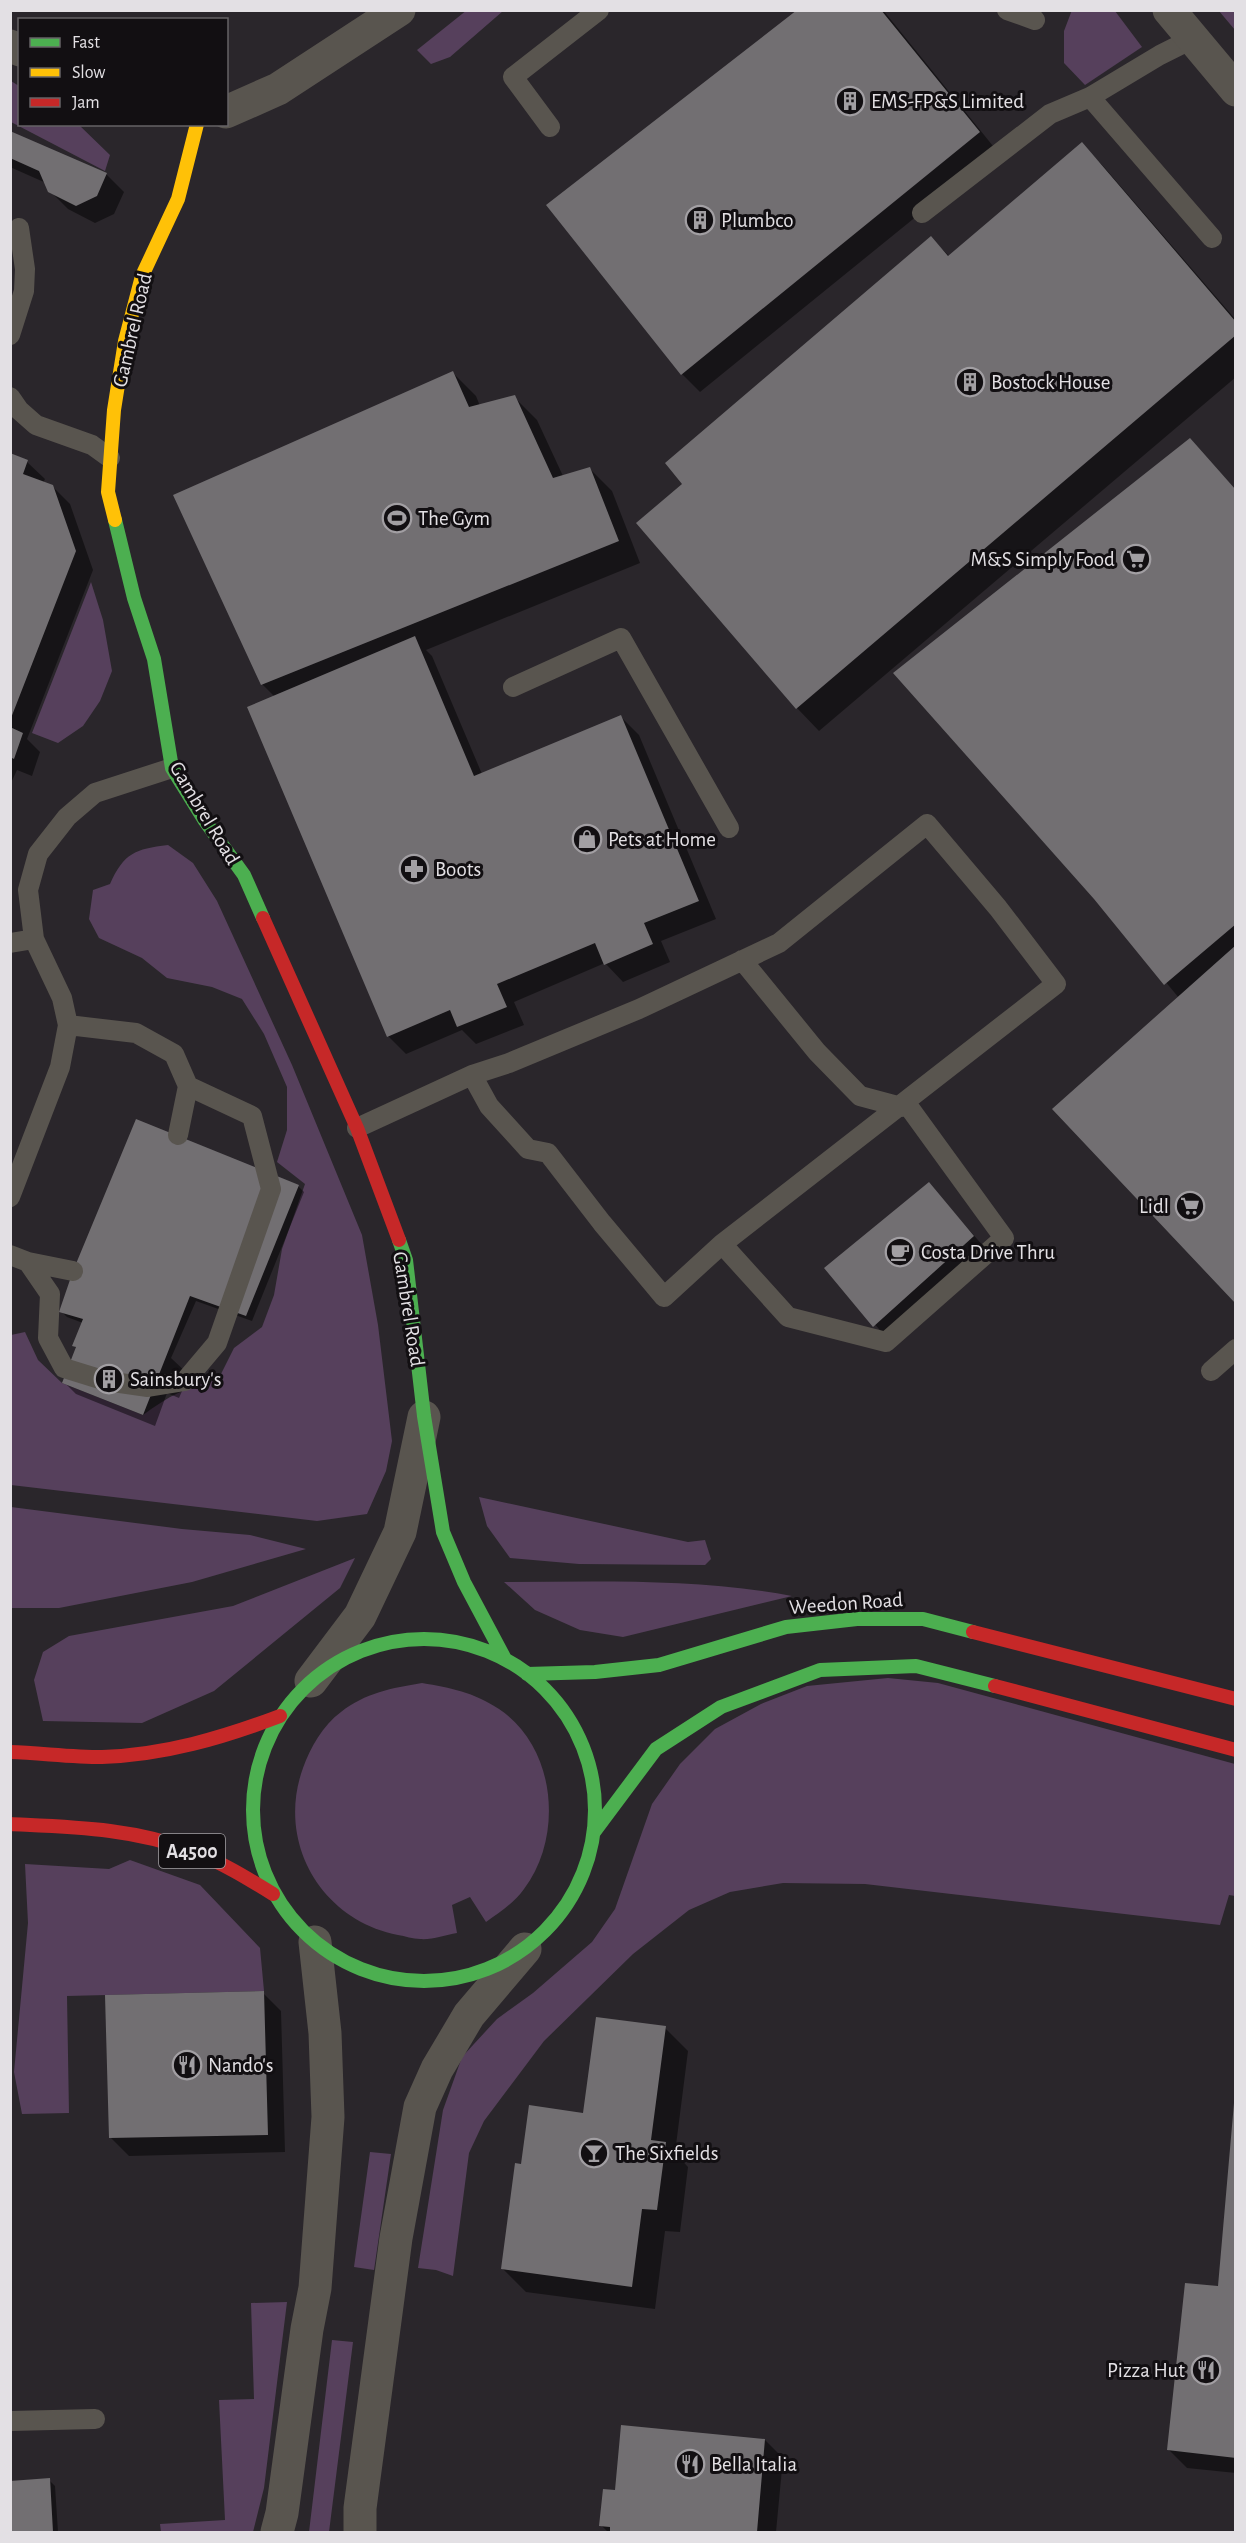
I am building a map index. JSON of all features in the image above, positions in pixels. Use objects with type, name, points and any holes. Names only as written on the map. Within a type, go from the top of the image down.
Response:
[{"type":"main road","name":"Gambrel Road","points":[[196,126],[178,199],[142,276],[125,341],[114,410],[108,492],[134,598],[154,659],[172,768],[205,821],[244,875],[357,1128],[406,1260],[424,1416],[443,1532],[464,1582],[505,1659]]},
{"type":"main road","name":"Weedon Road","points":[[527,1674],[595,1672],[659,1665],[786,1627],[856,1619],[923,1619],[1236,1700]]},
{"type":"main road","points":[[425,1639],[466,1644],[505,1659],[527,1674],[554,1698],[575,1728],[588,1761],[595,1796],[594,1832],[587,1866],[572,1898],[552,1926],[525,1949],[493,1968],[457,1979],[419,1982],[381,1977],[355,1967],[315,1942],[292,1920],[273,1894],[261,1865],[254,1835],[252,1804],[256,1773],[266,1743],[280,1716],[311,1681],[345,1658],[384,1643],[425,1639]]},
{"type":"main road","points":[[594,1832],[656,1749],[721,1707],[820,1670],[916,1666],[1062,1702],[1129,1723],[1236,1750]]},
{"type":"main road","points":[[10,1752],[115,1757],[180,1749],[224,1738],[280,1716]]},
{"type":"main road","name":"A4500","points":[[10,1824],[103,1829],[178,1845],[226,1866],[273,1894]]},
{"type":"street","points":[[228,111],[278,89],[399,10]]},
{"type":"street","points":[[1169,10],[1236,90]]},
{"type":"street","name":"Gambrel Road","points":[[311,1681],[360,1616],[400,1532],[424,1416]]},
{"type":"street","points":[[277,2532],[282,2513],[315,2288],[328,2117],[325,2033],[315,1942]]},
{"type":"street","points":[[360,2532],[360,2508],[395,2250],[420,2107],[437,2069],[470,2014],[525,1949]]},
{"type":"lane","points":[[550,127],[513,77],[599,10]]},
{"type":"lane","points":[[1007,10],[1035,20]]},
{"type":"lane","points":[[922,213],[1050,114],[1090,97],[1160,55],[1194,38]]},
{"type":"lane","points":[[1090,97],[1212,238]]},
{"type":"lane","points":[[10,335],[24,291],[25,269],[19,228]]},
{"type":"lane","points":[[10,397],[19,410],[36,425],[92,445],[110,458]]},
{"type":"lane","points":[[513,687],[621,638],[729,828]]},
{"type":"lane","points":[[10,1197],[60,1067],[68,1025],[62,998],[34,939],[28,890],[38,854],[67,818],[96,793],[172,768]]},
{"type":"lane","points":[[357,1128],[471,1075],[509,1063],[639,1009],[779,943],[927,824],[998,908],[1056,984],[904,1105],[722,1244],[664,1297],[602,1223],[548,1153],[528,1149],[489,1106],[471,1075]]},
{"type":"lane","points":[[10,943],[34,939]]},
{"type":"lane","points":[[722,1244],[788,1317],[886,1342],[1004,1238],[904,1105],[860,1096],[817,1052],[742,960]]},
{"type":"lane","points":[[68,1025],[136,1033],[174,1054],[188,1086],[178,1135]]},
{"type":"lane","points":[[19,1258],[50,1294],[48,1338],[64,1368],[106,1381],[148,1387],[185,1381],[217,1343],[271,1190],[252,1116],[188,1086]]},
{"type":"lane","points":[[19,1258],[73,1271]]},
{"type":"lane","points":[[1211,1371],[1236,1349]]},
{"type":"lane","points":[[10,2421],[96,2419]]},
{"type":"shaded area","points":[[467,10],[503,11],[450,57],[431,64],[417,50]]},
{"type":"shaded area","points":[[1072,10],[1115,11],[1142,47],[1085,85],[1064,63],[1064,31]]},
{"type":"shaded area","points":[[1219,11],[1235,11],[1235,30]]},
{"type":"shaded area","points":[[11,81],[18,85],[18,126],[11,122]]},
{"type":"shaded area","points":[[19,126],[80,126],[110,155],[105,171]]},
{"type":"shaded area","points":[[91,582],[103,620],[112,671],[100,701],[83,726],[58,743],[32,733]]},
{"type":"shaded area","points":[[168,845],[193,863],[217,901],[292,1065],[362,1235],[378,1325],[392,1441],[386,1471],[367,1514],[317,1521],[11,1485],[11,1335],[25,1332],[38,1360],[62,1383],[143,1415],[179,1393],[197,1385],[218,1380],[234,1348],[262,1327],[274,1295],[282,1249],[305,1184],[277,1162],[287,1130],[287,1087],[264,1034],[242,999],[212,987],[167,978],[142,958],[99,938],[89,919],[93,890],[110,884],[120,865],[126,859],[147,848]]},
{"type":"shaded area","points":[[479,1497],[688,1542],[705,1540],[711,1559],[705,1565],[579,1564],[510,1558],[487,1526]]},
{"type":"shaded area","points":[[11,1507],[182,1529],[250,1535],[306,1549],[192,1582],[59,1608],[11,1608]]},
{"type":"shaded area","points":[[355,1558],[340,1588],[214,1691],[142,1723],[43,1721],[34,1680],[43,1652],[69,1636],[233,1606]]},
{"type":"shaded area","points":[[504,1582],[684,1584],[756,1590],[792,1596],[623,1637],[580,1630],[535,1610]]},
{"type":"shaded area","points":[[888,1678],[938,1683],[1235,1764],[1235,1896],[1229,1895],[1220,1925],[865,1884],[783,1883],[730,1892],[689,1910],[633,1954],[544,2041],[484,2121],[469,2153],[453,2276],[436,2270],[418,2268],[443,2110],[462,2057],[497,2019],[533,1993],[592,1942],[615,1909],[652,1804],[680,1764],[715,1729],[761,1704],[807,1686]]},
{"type":"shaded area","points":[[422,1683],[480,1698],[499,1709],[518,1725],[533,1746],[543,1769],[548,1793],[549,1819],[545,1844],[537,1868],[516,1899],[486,1922],[470,1897],[452,1905],[457,1933],[415,1939],[371,1927],[347,1913],[327,1895],[312,1874],[301,1849],[296,1823],[296,1796],[309,1753],[334,1717],[369,1696]]},
{"type":"shaded area","points":[[130,1860],[200,1885],[260,1948],[264,1991],[67,1996],[69,2113],[22,2114],[14,2072],[28,1923],[25,1864],[109,1869]]},
{"type":"shaded area","points":[[370,2152],[391,2154],[374,2270],[354,2267]]},
{"type":"shaded area","points":[[287,2302],[264,2488],[253,2532],[161,2532],[160,2524],[225,2520],[219,2400],[254,2399],[251,2303]]},
{"type":"shaded area","points":[[332,2340],[353,2342],[329,2532],[309,2532]]},
{"type":"building","points":[[797,10],[881,10],[980,132],[681,375],[546,205]]},
{"type":"building","points":[[10,131],[107,173],[97,196],[76,206],[48,192],[39,171],[10,158]]},
{"type":"building","name":"Bostock House","points":[[1082,142],[1236,322],[1236,335],[796,709],[636,523],[682,484],[665,463],[931,236],[948,256]]},
{"type":"building","name":"The Gym","points":[[453,371],[469,407],[515,395],[553,478],[590,467],[619,541],[261,685],[173,495]]},
{"type":"building","points":[[1190,438],[1236,490],[1236,924],[1164,985],[1094,899],[893,673]]},
{"type":"building","points":[[10,453],[28,460],[23,474],[53,485],[76,551],[11,718]]},
{"type":"building","name":"Boots","points":[[415,636],[474,776],[621,715],[699,901],[644,923],[653,944],[604,965],[595,943],[497,984],[507,1007],[457,1027],[450,1010],[387,1037],[247,707]]},
{"type":"building","points":[[10,727],[23,733],[14,759],[10,757]]},
{"type":"building","name":"Lidl","points":[[1236,945],[1236,1304],[1052,1109]]},
{"type":"building","name":"Sainsbury's","points":[[136,1119],[299,1185],[246,1316],[190,1296],[143,1415],[62,1383],[76,1347],[72,1346],[83,1319],[59,1312],[73,1271]]},
{"type":"building","name":"Costa Drive Thru","points":[[929,1182],[974,1236],[873,1327],[824,1268]]},
{"type":"building","name":"Nando's","points":[[264,1991],[268,2135],[109,2138],[105,1995]]},
{"type":"building","name":"The Sixfields","points":[[596,2017],[666,2026],[651,2140],[666,2142],[657,2210],[642,2209],[632,2287],[501,2269],[515,2163],[521,2164],[529,2105],[583,2113]]},
{"type":"building","name":"Pizza Hut","points":[[1234,2103],[1236,2103],[1236,2458],[1167,2450],[1185,2283],[1218,2286]]},
{"type":"building","name":"Bella Italia","points":[[621,2425],[765,2439],[757,2532],[610,2532],[610,2527],[599,2526],[603,2489],[615,2490]]},
{"type":"building","points":[[50,2478],[53,2532],[10,2532],[10,2481]]},
{"type":"traffic: fast","points":[[115,520],[134,598],[154,659],[172,768],[205,821],[244,875],[263,918]]},
{"type":"traffic: fast","points":[[399,1240],[406,1260],[424,1416],[443,1532],[464,1582],[505,1659]]},
{"type":"traffic: fast","points":[[527,1674],[595,1672],[659,1665],[786,1627],[857,1619],[923,1619],[973,1632]]},
{"type":"traffic: fast","points":[[424,1639],[457,1642],[489,1652],[519,1668],[545,1689],[566,1715],[582,1745],[592,1777],[595,1810],[592,1843],[582,1875],[566,1905],[545,1931],[519,1952],[489,1968],[457,1978],[424,1981],[391,1978],[359,1968],[329,1952],[303,1931],[282,1905],[266,1875],[256,1843],[253,1810],[256,1777],[266,1745],[282,1715],[303,1689],[329,1668],[359,1652],[391,1642],[424,1639]]},
{"type":"traffic: fast","points":[[594,1832],[656,1749],[721,1707],[820,1670],[916,1666],[995,1686]]},
{"type":"traffic: slow","points":[[115,520],[108,492],[114,410],[125,341],[142,276],[178,199],[196,126]]},
{"type":"traffic: jam","points":[[263,918],[357,1128],[399,1240]]},
{"type":"traffic: jam","points":[[973,1632],[1236,1699]]},
{"type":"traffic: jam","points":[[995,1686],[1236,1750]]},
{"type":"traffic: jam","points":[[10,1752],[102,1757],[148,1753],[215,1738],[280,1716]]},
{"type":"traffic: jam","points":[[10,1824],[102,1830],[170,1843],[213,1860],[273,1894]]},
{"type":"place","name":"EMS-FP&S Limited","points":[[850,101]]},
{"type":"place","name":"Plumbco","points":[[700,220]]},
{"type":"place","name":"Bostock House","points":[[970,382]]},
{"type":"place","name":"The Gym","points":[[397,518]]},
{"type":"place","name":"M&S Simply Food","points":[[1136,559]]},
{"type":"place","name":"Pets at Home","points":[[587,839]]},
{"type":"place","name":"Boots","points":[[414,869]]},
{"type":"place","name":"Lidl","points":[[1190,1206]]},
{"type":"place","name":"Costa Drive Thru","points":[[900,1252]]},
{"type":"place","name":"Sainsbury's","points":[[109,1379]]},
{"type":"place","name":"Nando's","points":[[187,2065]]},
{"type":"place","name":"The Sixfields","points":[[594,2153]]},
{"type":"place","name":"Pizza Hut","points":[[1206,2370]]},
{"type":"place","name":"Bella Italia","points":[[690,2464]]}]
